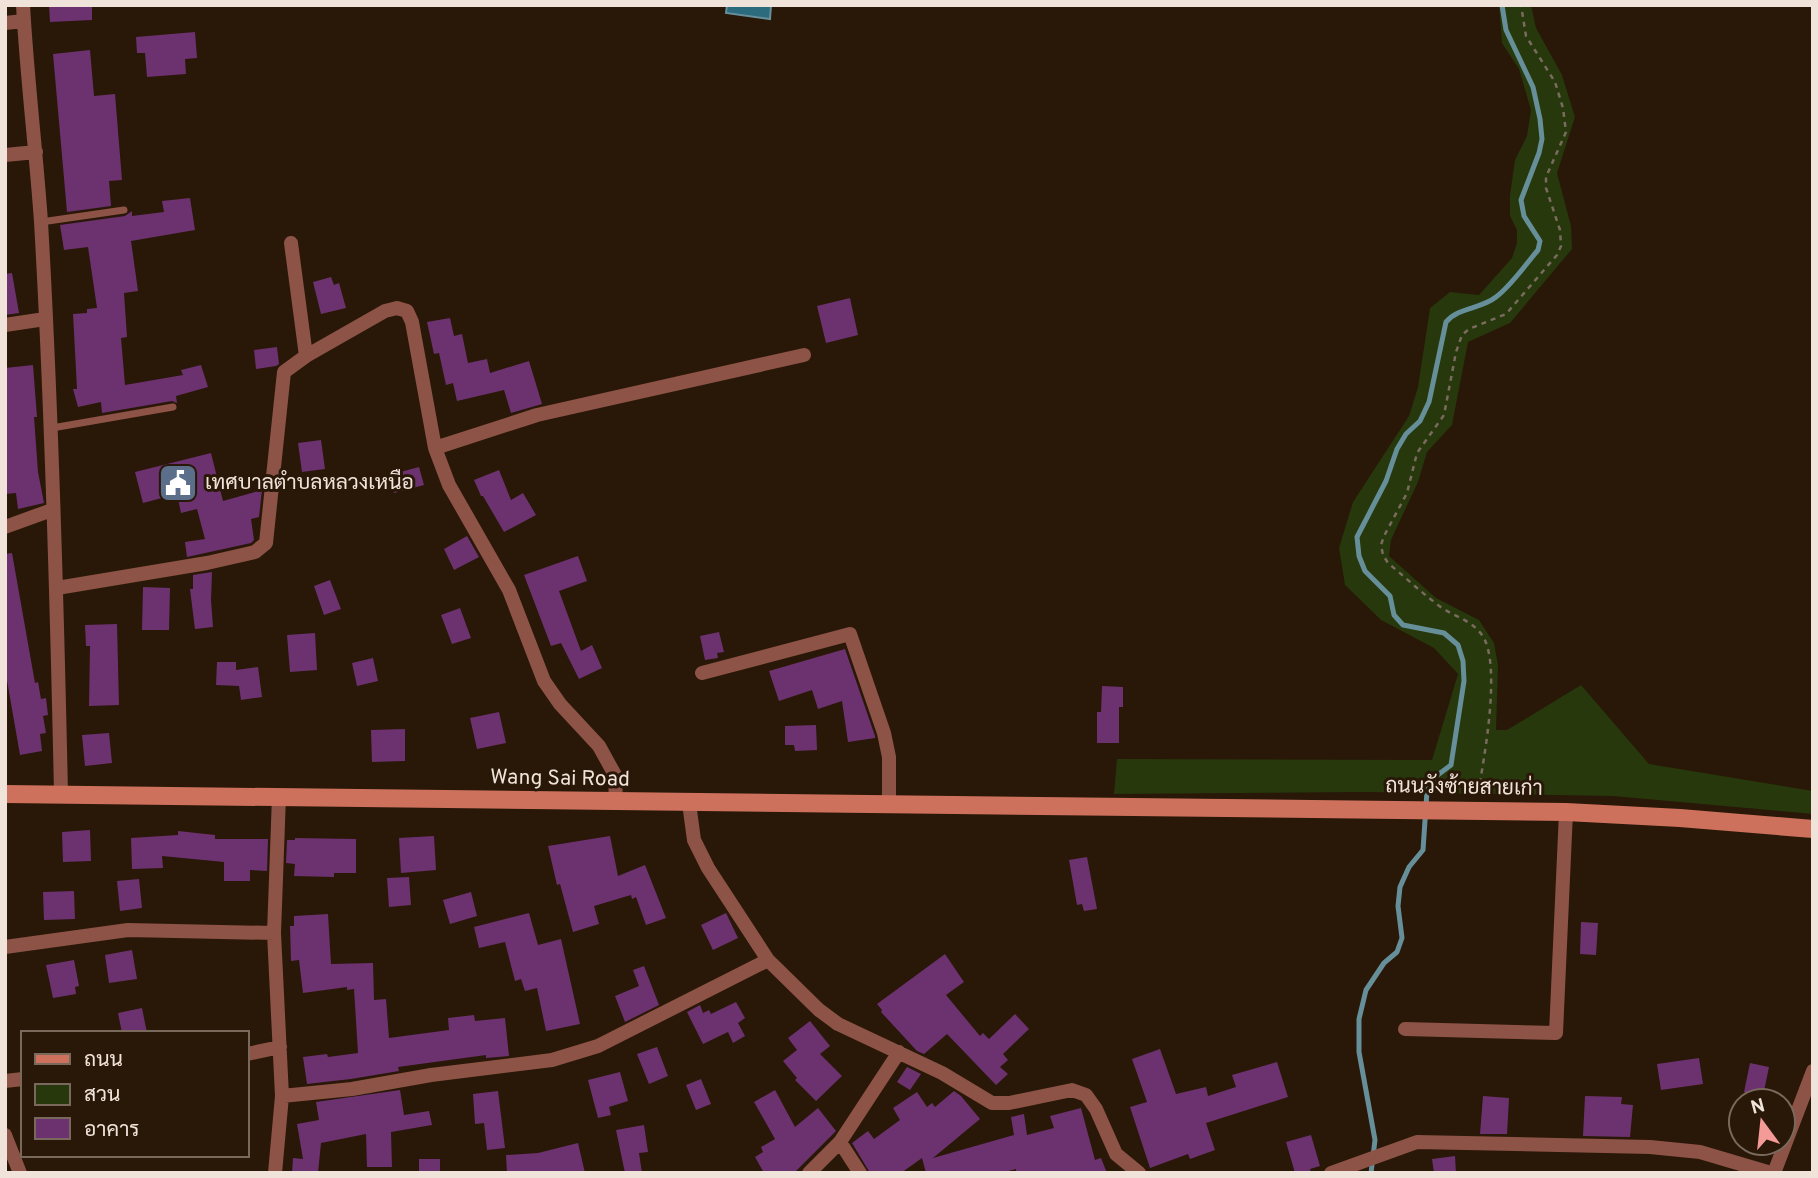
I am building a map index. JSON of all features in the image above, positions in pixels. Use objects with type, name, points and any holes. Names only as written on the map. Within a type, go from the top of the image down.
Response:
[{"type":"main road","name":"Wang Sai Road","points":[[5,794],[1114,807]]},
{"type":"main road","name":"ถนนวังซ้ายสายเก่า","points":[[1114,807],[1566,812],[1813,829]]},
{"type":"street","points":[[23,5],[41,222],[52,428],[61,794]]},
{"type":"street","points":[[5,23],[24,21]]},
{"type":"street","points":[[5,155],[36,152]]},
{"type":"street","points":[[291,243],[306,356]]},
{"type":"street","points":[[57,588],[255,552],[266,543],[284,372],[306,356],[385,311],[397,308],[407,311],[412,322],[435,448],[449,485],[509,590],[544,681],[560,704],[599,746],[615,775],[616,803]]},
{"type":"street","points":[[5,325],[45,319]]},
{"type":"street","points":[[435,448],[537,415],[804,355]]},
{"type":"street","points":[[5,527],[52,510]]},
{"type":"street","points":[[702,673],[850,634],[884,733],[889,757],[889,805]]},
{"type":"street","points":[[275,1173],[282,1096],[274,933],[279,796]]},
{"type":"street","points":[[689,803],[694,840],[708,868],[768,960],[819,1010],[838,1024],[942,1073],[992,1103],[1009,1103],[1072,1090],[1086,1095],[1096,1109],[1116,1154],[1130,1170]]},
{"type":"street","points":[[1405,1029],[1556,1033],[1566,812]]},
{"type":"street","points":[[5,947],[128,930],[274,933]]},
{"type":"street","points":[[282,1096],[352,1089],[431,1075],[552,1060],[597,1046],[768,960]]},
{"type":"street","points":[[248,1054],[280,1047]]},
{"type":"street","points":[[809,1173],[840,1142],[899,1052]]},
{"type":"street","points":[[1331,1173],[1417,1142],[1650,1147],[1700,1152],[1773,1173],[1813,1071]]},
{"type":"street","points":[[5,1135],[20,1173]]},
{"type":"street","points":[[840,1142],[860,1173]]},
{"type":"lane","points":[[41,222],[124,210]]},
{"type":"lane","points":[[52,428],[173,407]]},
{"type":"path","points":[[1474,811],[1488,739],[1489,651],[1482,636],[1469,621],[1444,609],[1388,563],[1382,555],[1381,545],[1407,493],[1417,453],[1444,415],[1456,352],[1462,335],[1469,329],[1506,314],[1557,255],[1561,246],[1560,230],[1546,188],[1546,177],[1566,132],[1563,108],[1555,82],[1526,36],[1521,5]]},
{"type":"green space","points":[[1499,5],[1531,5],[1536,28],[1562,75],[1575,117],[1557,173],[1571,226],[1572,249],[1510,323],[1468,342],[1452,425],[1427,452],[1418,482],[1391,540],[1389,556],[1436,598],[1479,620],[1494,643],[1498,665],[1496,730],[1507,730],[1581,685],[1649,764],[1813,791],[1813,814],[1613,796],[1364,792],[1114,794],[1117,759],[1432,760],[1458,674],[1434,648],[1381,620],[1345,585],[1339,548],[1353,502],[1409,416],[1418,387],[1430,308],[1450,292],[1479,295],[1512,258],[1517,243],[1517,230],[1510,216],[1510,195],[1515,160],[1527,136],[1531,110],[1519,69],[1502,43]]},
{"type":"water","points":[[727,5],[771,5],[770,19],[726,13]]},
{"type":"building","points":[[49,5],[92,5],[92,20],[50,22]]},
{"type":"building","points":[[195,32],[197,58],[185,59],[186,74],[147,77],[145,53],[137,53],[136,37]]},
{"type":"building","points":[[90,50],[94,96],[115,94],[122,180],[109,181],[111,206],[67,212],[53,54]]},
{"type":"building","points":[[190,198],[195,230],[131,241],[138,291],[124,293],[127,337],[121,338],[125,385],[183,375],[181,370],[201,365],[208,387],[176,396],[177,403],[172,401],[102,413],[101,402],[78,407],[73,389],[77,389],[73,314],[87,313],[87,309],[97,308],[88,247],[64,250],[60,225],[125,216],[132,211],[132,216],[164,212],[162,201]]},
{"type":"building","points":[[12,273],[19,313],[5,315],[5,274]]},
{"type":"building","points":[[331,277],[334,285],[339,283],[346,308],[321,314],[313,282]]},
{"type":"building","points":[[850,298],[858,335],[826,343],[817,306]]},
{"type":"building","points":[[450,318],[454,336],[462,334],[468,363],[487,359],[490,373],[529,361],[542,404],[511,413],[504,390],[457,401],[453,383],[446,385],[439,353],[434,354],[427,322]]},
{"type":"building","points":[[277,347],[279,364],[256,369],[254,350]]},
{"type":"building","points":[[33,365],[38,472],[44,503],[18,509],[16,493],[5,494],[5,368]]},
{"type":"building","points":[[321,440],[325,469],[302,472],[298,443]]},
{"type":"building","name":"เทศบาลตำบลหลวงเหนือ","points":[[211,453],[223,501],[262,490],[259,517],[251,519],[254,540],[251,543],[187,557],[185,542],[205,539],[197,509],[181,513],[177,494],[143,503],[135,472]]},
{"type":"building","points":[[419,467],[424,485],[394,493],[389,475]]},
{"type":"building","points":[[499,470],[511,500],[523,493],[536,515],[504,532],[474,480]]},
{"type":"building","points":[[467,536],[479,557],[454,570],[444,549]]},
{"type":"building","points":[[12,553],[35,683],[38,682],[41,699],[46,698],[48,715],[43,716],[46,733],[40,734],[42,751],[20,755],[5,669],[5,554]]},
{"type":"building","points":[[578,556],[587,581],[559,591],[581,651],[592,645],[602,668],[579,679],[561,643],[551,646],[524,575]]},
{"type":"building","points":[[212,572],[213,627],[195,629],[190,589],[193,589],[193,575]]},
{"type":"building","points":[[330,580],[341,609],[324,615],[314,586]]},
{"type":"building","points":[[143,587],[170,588],[169,630],[142,630]]},
{"type":"building","points":[[460,608],[471,638],[452,644],[441,615]]},
{"type":"building","points":[[117,624],[119,705],[89,706],[90,646],[86,646],[85,625]]},
{"type":"building","points":[[719,632],[724,652],[717,653],[718,658],[705,660],[700,636]]},
{"type":"building","points":[[315,633],[317,670],[290,672],[287,635]]},
{"type":"building","points":[[845,649],[875,738],[848,742],[842,701],[818,709],[812,690],[779,701],[769,671]]},
{"type":"building","points":[[373,658],[378,681],[357,686],[352,663]]},
{"type":"building","points":[[217,662],[236,662],[236,670],[258,667],[262,697],[241,700],[239,686],[216,685]]},
{"type":"building","points":[[1102,686],[1123,687],[1123,707],[1119,707],[1119,743],[1097,743],[1097,712],[1101,712]]},
{"type":"building","points":[[499,712],[506,743],[477,749],[470,718]]},
{"type":"building","points":[[816,725],[817,750],[795,751],[794,745],[785,745],[785,726]]},
{"type":"building","points":[[405,729],[405,761],[372,762],[371,730]]},
{"type":"building","points":[[109,733],[112,763],[85,766],[82,735]]},
{"type":"building","points":[[90,830],[91,861],[63,862],[62,832]]},
{"type":"building","points":[[178,831],[215,835],[215,839],[268,839],[267,871],[250,870],[250,881],[224,881],[224,862],[162,856],[163,868],[132,869],[131,838],[178,835]]},
{"type":"building","points":[[434,836],[436,870],[401,873],[399,838]]},
{"type":"building","points":[[610,836],[618,876],[645,865],[666,918],[646,925],[636,897],[632,899],[631,895],[594,906],[599,924],[573,932],[560,884],[557,885],[548,846]]},
{"type":"building","points":[[356,839],[356,873],[334,873],[334,877],[294,876],[295,864],[286,863],[287,840]]},
{"type":"building","points":[[1087,857],[1097,909],[1084,911],[1082,904],[1077,905],[1069,860]]},
{"type":"building","points":[[409,877],[411,905],[389,907],[387,878]]},
{"type":"building","points":[[139,879],[142,908],[120,911],[117,881]]},
{"type":"building","points":[[74,891],[75,919],[44,920],[43,892]]},
{"type":"building","points":[[471,892],[477,916],[450,924],[443,900]]},
{"type":"building","points":[[529,913],[538,945],[561,939],[580,1024],[546,1031],[537,988],[525,991],[521,979],[515,981],[505,942],[479,948],[474,927]]},
{"type":"building","points":[[726,913],[738,938],[713,950],[701,925]]},
{"type":"building","points":[[328,914],[331,964],[373,963],[374,1000],[386,999],[389,1038],[449,1030],[448,1018],[474,1015],[475,1021],[505,1018],[509,1056],[486,1058],[486,1055],[398,1067],[399,1071],[307,1084],[303,1057],[358,1053],[354,989],[347,990],[347,987],[303,993],[299,960],[291,961],[290,926],[294,926],[294,916]]},
{"type":"building","points":[[1581,922],[1598,923],[1596,955],[1580,954]]},
{"type":"building","points":[[132,950],[137,979],[109,983],[105,955]]},
{"type":"building","points":[[945,954],[964,982],[946,995],[980,1036],[983,1033],[989,1039],[1015,1014],[1029,1029],[1003,1054],[1008,1060],[1000,1067],[1008,1074],[996,1085],[947,1034],[924,1054],[917,1051],[881,1012],[877,1004]]},
{"type":"building","points":[[74,960],[79,986],[75,987],[76,994],[53,998],[46,965]]},
{"type":"building","points":[[644,966],[659,1005],[625,1022],[615,996],[639,986],[633,970]]},
{"type":"building","points":[[736,1002],[745,1018],[738,1023],[745,1036],[733,1043],[728,1032],[703,1044],[687,1012],[700,1005],[703,1013],[709,1010],[711,1014]]},
{"type":"building","points":[[142,1008],[147,1031],[122,1031],[118,1013]]},
{"type":"building","points":[[810,1021],[830,1046],[820,1054],[842,1076],[816,1101],[795,1080],[797,1078],[783,1061],[797,1050],[788,1038]]},
{"type":"building","points":[[657,1047],[668,1076],[649,1084],[637,1054]]},
{"type":"building","points":[[1160,1049],[1176,1094],[1206,1087],[1208,1096],[1236,1087],[1232,1075],[1277,1062],[1288,1097],[1206,1123],[1215,1150],[1190,1159],[1188,1154],[1150,1168],[1130,1107],[1147,1102],[1132,1059]]},
{"type":"building","points":[[1699,1058],[1703,1084],[1661,1090],[1657,1064]]},
{"type":"building","points":[[1750,1063],[1769,1067],[1765,1087],[1745,1087]]},
{"type":"building","points":[[907,1067],[921,1074],[910,1090],[897,1082]]},
{"type":"building","points":[[620,1072],[628,1101],[609,1107],[611,1115],[598,1118],[588,1080]]},
{"type":"building","points":[[701,1079],[711,1104],[696,1110],[686,1085]]},
{"type":"building","points":[[400,1090],[404,1115],[429,1111],[432,1125],[391,1132],[392,1167],[367,1167],[366,1134],[321,1143],[318,1173],[292,1173],[293,1158],[303,1159],[297,1124],[319,1120],[316,1102]]},
{"type":"building","points":[[775,1090],[795,1127],[818,1108],[836,1131],[794,1173],[764,1173],[755,1157],[763,1152],[761,1147],[775,1139],[754,1102]]},
{"type":"building","points":[[498,1091],[505,1148],[487,1150],[484,1123],[475,1124],[473,1094]]},
{"type":"building","points":[[954,1091],[980,1119],[933,1158],[1014,1135],[1011,1117],[1024,1114],[1027,1135],[1054,1128],[1050,1116],[1081,1108],[1095,1160],[1101,1158],[1107,1173],[1016,1173],[1016,1169],[1001,1173],[926,1173],[922,1158],[901,1173],[870,1173],[852,1143],[868,1131],[874,1139],[900,1120],[893,1108],[917,1092],[927,1107],[932,1103],[935,1107]]},
{"type":"building","points":[[1483,1096],[1509,1098],[1507,1134],[1480,1134]]},
{"type":"building","points":[[1585,1096],[1622,1097],[1621,1104],[1633,1105],[1630,1137],[1583,1136]]},
{"type":"building","points":[[644,1125],[648,1152],[639,1153],[642,1173],[625,1173],[616,1130]]},
{"type":"building","points":[[1311,1135],[1320,1166],[1310,1169],[1311,1173],[1295,1173],[1286,1142]]},
{"type":"building","points":[[578,1143],[585,1173],[507,1173],[506,1155],[538,1153]]},
{"type":"building","points":[[1455,1156],[1456,1173],[1434,1173],[1432,1159]]},
{"type":"building","points":[[419,1159],[440,1159],[440,1173],[419,1173]]},
{"type":"waterway","points":[[1371,1173],[1375,1140],[1359,1052],[1359,1019],[1366,990],[1384,963],[1397,952],[1402,938],[1398,906],[1400,887],[1409,867],[1423,850],[1427,791],[1435,777],[1451,765],[1464,681],[1463,661],[1458,645],[1444,633],[1403,625],[1394,615],[1390,596],[1365,571],[1359,556],[1357,537],[1386,481],[1397,449],[1406,434],[1420,421],[1429,402],[1446,322],[1457,313],[1496,297],[1538,250],[1540,241],[1524,216],[1521,200],[1539,153],[1542,139],[1540,119],[1533,87],[1506,30],[1502,5]]},
{"type":"place","name":"เทศบาลตำบลหลวงเหนือ","points":[[178,483]]}]
